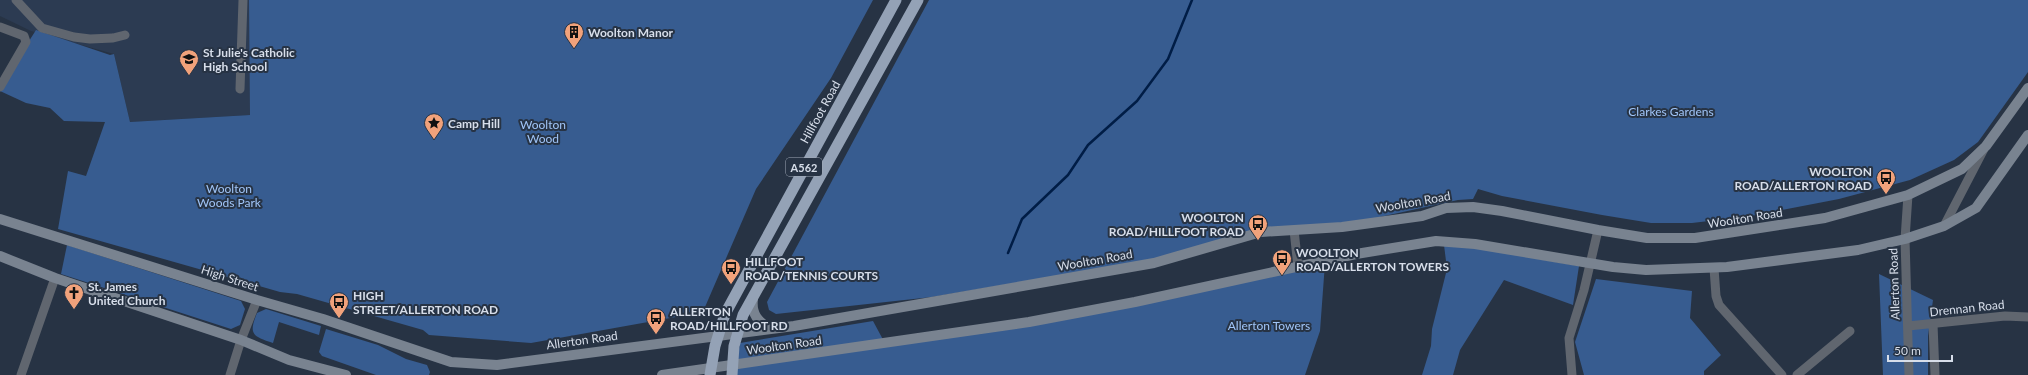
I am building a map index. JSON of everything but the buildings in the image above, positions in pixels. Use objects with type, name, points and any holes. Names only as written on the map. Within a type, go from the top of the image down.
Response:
[{"type":"highway","name":"Hillfoot Road","points":[[711,371],[717,337],[725,314],[896,0]]},
{"type":"highway","name":"A562","points":[[732,370],[736,334],[743,316],[918,0]]},
{"type":"main road","name":"Woolton Road","points":[[717,337],[1154,263],[1261,232],[1342,227],[1422,216],[1446,208],[1473,206],[1647,238],[1696,238],[1825,218],[1908,195],[1962,169],[1986,146],[2028,88]]},
{"type":"main road","name":"Woolton Road","points":[[711,371],[732,370],[1029,322],[1135,302],[1384,249],[1436,241],[1475,244],[1591,263],[1646,270],[1714,268],[1850,251],[1905,239],[1944,226],[1976,208],[2028,135]]},
{"type":"main road","name":"High Street","points":[[0,219],[257,300],[323,319],[451,362]]},
{"type":"main road","points":[[0,256],[55,278],[241,340],[289,360],[346,375]]},
{"type":"main road","points":[[753,299],[755,316],[762,324],[771,329]]},
{"type":"main road","name":"Allerton Road","points":[[451,362],[497,365],[649,344],[717,337]]},
{"type":"main road","points":[[662,375],[711,371]]},
{"type":"street","points":[[16,0],[42,28],[74,37],[90,39],[113,38],[125,35]]},
{"type":"street","points":[[240,89],[242,0]]},
{"type":"street","points":[[0,27],[24,36],[26,42],[0,87]]},
{"type":"street","points":[[1944,226],[1986,146]]},
{"type":"street","name":"Allerton Road","points":[[1908,195],[1905,239],[1909,375]]},
{"type":"street","points":[[1294,230],[1298,267]]},
{"type":"street","points":[[1572,375],[1569,338],[1591,263],[1598,230]]},
{"type":"street","points":[[1714,268],[1716,296],[1719,305],[1782,375]]},
{"type":"street","points":[[22,375],[55,278]]},
{"type":"street","points":[[230,375],[241,340],[257,300]]},
{"type":"street","name":"Drennan Road","points":[[1908,326],[2005,316],[2028,317]]},
{"type":"street","points":[[1933,324],[1935,375]]},
{"type":"street","points":[[1797,375],[1850,331]]},
{"type":"shaded area","name":"St Julie's Catholic High School","points":[[0,0],[260,0],[250,115],[130,122],[114,54],[31,31],[0,16]]},
{"type":"green space","name":"Woolton Wood","points":[[249,0],[873,0],[831,78],[756,189],[705,307],[676,317],[531,343],[429,335],[423,330],[297,294],[280,292],[58,229],[68,171],[86,176],[105,122],[64,121],[50,108],[26,103],[0,91],[0,87],[36,30],[110,55],[114,54],[130,122],[250,115]]},
{"type":"green space","name":"Clarkes Gardens","points":[[929,0],[2028,0],[2028,72],[1978,142],[1954,160],[1910,180],[1839,199],[1751,216],[1692,223],[1651,223],[1502,196],[1478,189],[1473,199],[1458,200],[1343,225],[1262,229],[1156,259],[932,297],[776,314],[769,310],[767,302]]},
{"type":"green space","points":[[67,245],[241,301],[245,309],[240,325],[231,329],[61,274]]},
{"type":"green space","points":[[1444,245],[1470,247],[1579,266],[1573,305],[1504,280],[1460,350],[1453,375],[1422,375],[1431,346],[1432,329],[1447,269]]},
{"type":"green space","name":"Allerton Towers","points":[[1325,263],[1320,331],[1305,375],[735,375],[740,343],[873,321],[887,347]]},
{"type":"green space","points":[[1879,274],[1933,300],[1928,336],[1928,375],[1883,375]]},
{"type":"green space","points":[[1596,279],[1692,291],[1690,318],[1721,355],[1704,371],[1704,375],[1584,375],[1575,342]]},
{"type":"green space","points":[[266,309],[321,326],[319,335],[279,322],[273,343],[261,338],[254,334],[254,320],[257,313]]},
{"type":"green space","points":[[326,329],[378,345],[406,359],[427,365],[430,372],[429,375],[376,375],[322,356],[319,352]]},
{"type":"waterway","points":[[1008,253],[1022,219],[1068,175],[1088,145],[1137,101],[1168,59],[1192,0]]},
{"type":"place","name":"Woolton Manor","points":[[574,49]]},
{"type":"place","name":"St Julie's Catholic High School","points":[[189,76]]},
{"type":"place","name":"Camp Hill","points":[[434,140]]},
{"type":"place","name":"WOOLTON ROAD/ALLERTON ROAD","points":[[1886,195]]},
{"type":"place","name":"WOOLTON ROAD/HILLFOOT ROAD","points":[[1258,241]]},
{"type":"place","name":"WOOLTON ROAD/ALLERTON TOWERS","points":[[1282,276]]},
{"type":"place","name":"HILLFOOT ROAD/TENNIS COURTS","points":[[731,285]]},
{"type":"place","name":"St. James United Church","points":[[74,310]]},
{"type":"place","name":"HIGH STREET/ALLERTON ROAD","points":[[339,319]]},
{"type":"place","name":"ALLERTON ROAD/HILLFOOT RD","points":[[656,335]]},
{"type":"park label","name":"Woolton Woods Park","points":[[229,195]]}]
